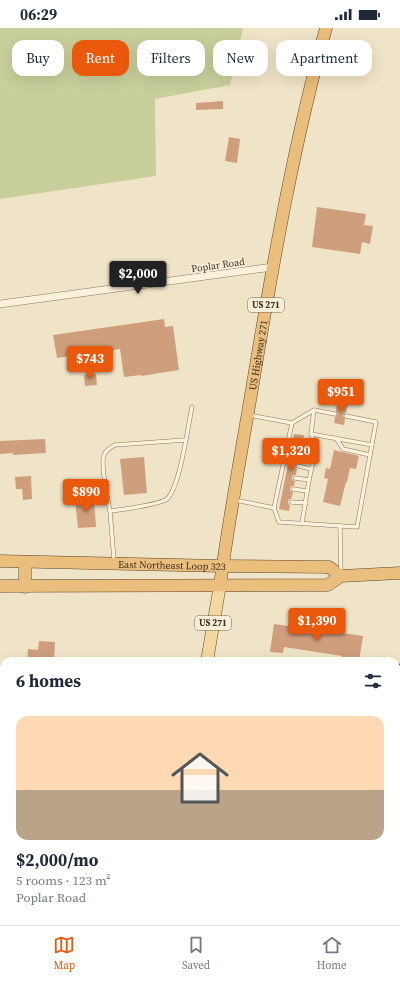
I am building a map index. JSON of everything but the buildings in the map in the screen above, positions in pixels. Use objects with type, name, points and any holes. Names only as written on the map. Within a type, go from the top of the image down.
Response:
[{"type":"highway","name":"US Highway 271","points":[[220,585],[273,267],[293,161],[312,79],[326,28]]},
{"type":"highway","name":"East Northeast Loop 323","points":[[0,561],[328,567],[341,576]]},
{"type":"highway","points":[[25,562],[25,587]]},
{"type":"highway","name":"East Northeast Loop 323","points":[[0,586],[328,584],[341,576],[400,573]]},
{"type":"main road","name":"US Highway 271","points":[[208,657],[220,585]]},
{"type":"street","name":"Poplar Road","points":[[0,304],[273,267]]},
{"type":"lane","points":[[110,512],[159,503],[167,499],[178,478],[192,407]]},
{"type":"lane","points":[[248,415],[292,423],[314,410],[335,414]]},
{"type":"lane","points":[[302,523],[316,448],[311,434],[314,410]]},
{"type":"lane","points":[[292,423],[288,452],[284,462],[274,508],[279,522],[357,527],[376,422],[346,416]]},
{"type":"lane","points":[[311,434],[372,445]]},
{"type":"lane","points":[[336,438],[343,449],[370,455]]},
{"type":"lane","points":[[114,564],[110,512],[103,471],[103,456],[108,449],[115,445],[185,440]]},
{"type":"lane","points":[[302,444],[316,448]]},
{"type":"lane","points":[[300,454],[314,457]]},
{"type":"lane","points":[[284,462],[288,463]]},
{"type":"lane","points":[[298,466],[311,469]]},
{"type":"lane","points":[[281,475],[286,476]]},
{"type":"lane","points":[[296,478],[309,480]]},
{"type":"lane","points":[[279,486],[284,487]]},
{"type":"lane","points":[[293,489],[307,491]]},
{"type":"lane","points":[[276,499],[281,500]]},
{"type":"lane","points":[[234,500],[274,508]]},
{"type":"lane","points":[[291,502],[306,504]]},
{"type":"lane","points":[[340,526],[341,576]]},
{"type":"green space","points":[[0,28],[243,28],[240,40],[213,40],[213,76],[232,76],[230,85],[155,99],[156,176],[0,199]]}]
